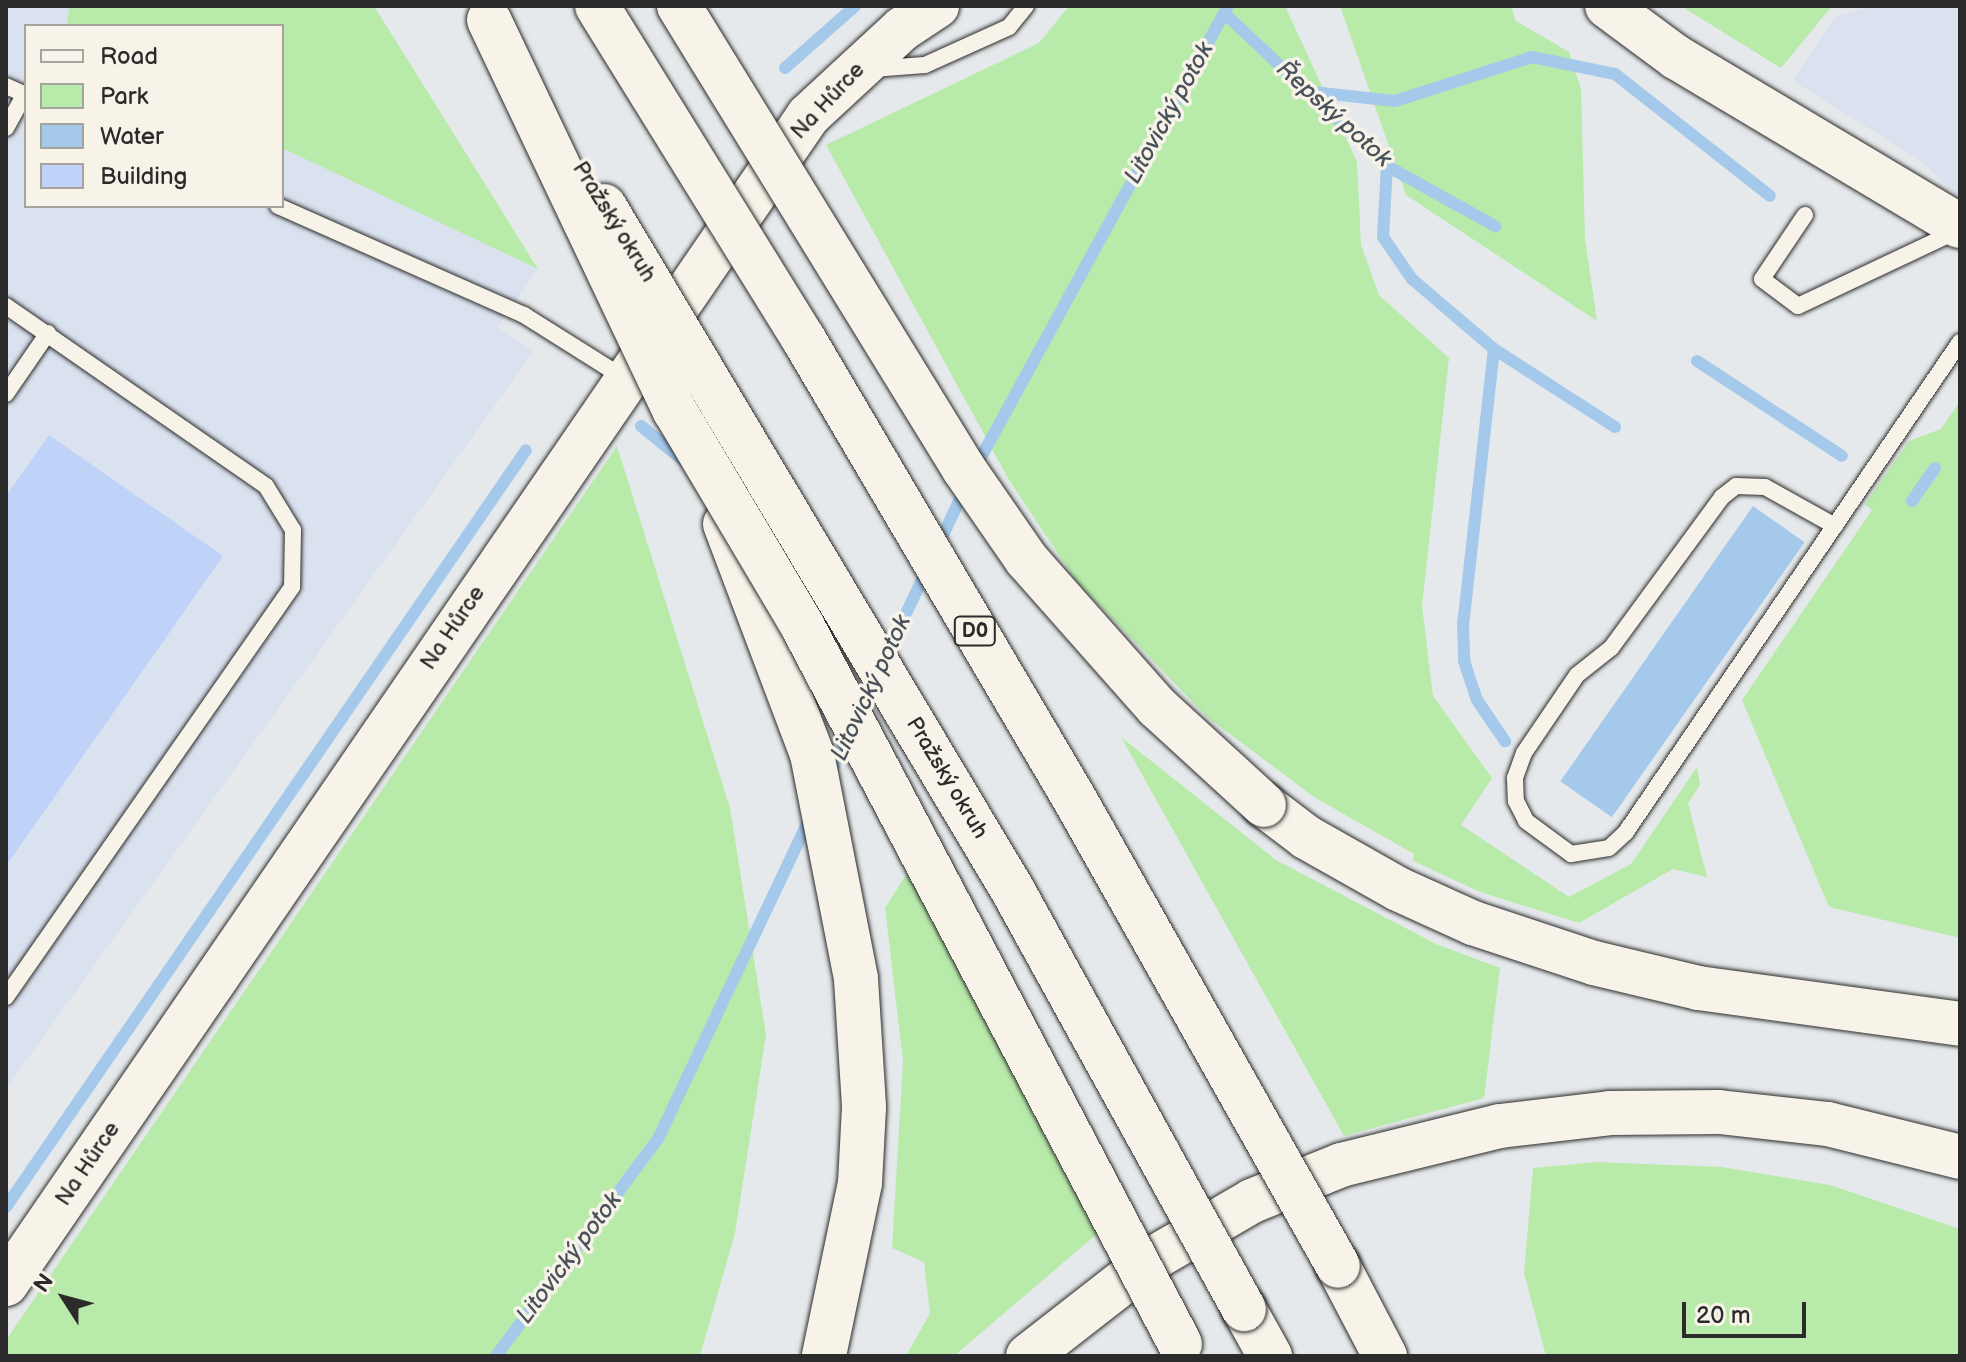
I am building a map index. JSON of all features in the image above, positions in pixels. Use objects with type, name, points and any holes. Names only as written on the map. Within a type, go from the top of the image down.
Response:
[{"type":"main road","name":"D0","points":[[597,6],[803,338],[1074,798],[1338,1266],[1385,1356]]},
{"type":"main road","points":[[679,6],[964,469],[1083,628],[1199,748],[1306,837],[1398,889],[1511,937],[1698,988],[1960,1024]]},
{"type":"main road","name":"Na Hůrce","points":[[6,1284],[624,378],[808,116],[854,70],[937,6]]},
{"type":"main road","points":[[1607,6],[1676,57],[1960,228]]},
{"type":"main road","points":[[484,13],[675,411],[768,627],[828,816],[862,1035],[864,1107],[849,1256],[824,1356]]},
{"type":"main road","name":"Pražský okruh","points":[[484,13],[717,388],[1012,889],[1270,1356]]},
{"type":"main road","points":[[675,411],[841,697],[1184,1350]]},
{"type":"main road","points":[[1028,1356],[1154,1258],[1252,1201],[1341,1165],[1500,1126],[1610,1113],[1719,1112],[1828,1124],[1960,1157]]},
{"type":"lane","points":[[854,70],[925,65],[1009,27],[1026,6]]},
{"type":"lane","points":[[6,128],[24,96]]},
{"type":"lane","points":[[283,208],[524,315],[624,378]]},
{"type":"lane","points":[[1805,215],[1762,279],[1798,306],[1960,228]]},
{"type":"lane","points":[[6,306],[266,486],[293,530],[292,587],[6,997]]},
{"type":"lane","points":[[6,394],[48,333]]},
{"type":"lane","points":[[1835,526],[1765,487],[1736,486],[1722,497],[1611,648],[1577,675],[1524,753],[1515,778],[1526,821],[1571,854],[1609,848],[1835,526],[1960,342]]},
{"type":"shaded area","points":[[6,6],[70,6],[66,24],[24,24],[24,208],[284,208],[284,149],[538,269],[498,327],[533,352],[6,1089]]},
{"type":"shaded area","points":[[1870,6],[1960,6],[1960,199],[1921,161],[1793,81],[1834,18]]},
{"type":"green space","points":[[70,6],[374,6],[538,269],[284,149],[284,24],[66,24]]},
{"type":"green space","points":[[1069,6],[1285,6],[1357,162],[1361,245],[1379,295],[1449,358],[1422,606],[1433,696],[1492,778],[1461,825],[1569,897],[1631,864],[1697,767],[1700,785],[1688,803],[1707,877],[1673,869],[1579,923],[1480,892],[1413,861],[1414,854],[1314,797],[1207,717],[1077,582],[1009,480],[826,145],[1039,43]]},
{"type":"green space","points":[[1340,6],[1511,6],[1516,21],[1569,52],[1581,89],[1585,239],[1597,321],[1406,195]]},
{"type":"green space","points":[[1681,6],[1832,6],[1781,68]]},
{"type":"green space","points":[[1960,401],[1960,938],[1829,907],[1742,700],[1872,510],[1865,504],[1909,441],[1941,429]]},
{"type":"green space","points":[[617,446],[730,808],[766,1035],[735,1233],[700,1356],[6,1356],[6,1340]]},
{"type":"green space","points":[[1121,737],[1276,860],[1436,944],[1500,968],[1484,1098],[1344,1136]]},
{"type":"green space","points":[[911,867],[1098,1233],[954,1356],[906,1356],[930,1313],[924,1262],[892,1248],[903,1061],[885,908]]},
{"type":"green space","points":[[1597,1162],[1721,1167],[1830,1185],[1960,1229],[1960,1356],[1546,1356],[1524,1273],[1533,1168]]},
{"type":"water","points":[[1753,506],[1805,542],[1612,817],[1560,781]]},
{"type":"building","points":[[49,435],[223,556],[6,866],[6,496]]},
{"type":"waterway","points":[[785,68],[855,6]]},
{"type":"waterway","name":"Litovický potok","points":[[974,470],[1228,6]]},
{"type":"waterway","name":"Řepský potok","points":[[1224,13],[1387,166],[1495,226]]},
{"type":"waterway","points":[[1313,92],[1395,101],[1532,57],[1615,74],[1770,196]]},
{"type":"waterway","points":[[1387,166],[1383,237],[1412,279],[1494,349],[1463,624],[1464,661],[1477,700],[1505,741]]},
{"type":"waterway","points":[[1494,349],[1615,427]]},
{"type":"waterway","name":"Řepský potok","points":[[1697,361],[1842,456]]},
{"type":"waterway","points":[[641,426],[685,462]]},
{"type":"waterway","points":[[6,1207],[526,450]]},
{"type":"waterway","name":"Řepský potok","points":[[1912,501],[1935,468]]},
{"type":"waterway","name":"Litovický potok","points":[[938,546],[966,486]]},
{"type":"waterway","name":"Litovický potok","points":[[885,658],[927,569]]},
{"type":"waterway","name":"Litovický potok","points":[[830,773],[848,736]]},
{"type":"waterway","name":"Litovický potok","points":[[496,1356],[658,1139],[811,815]]}]
